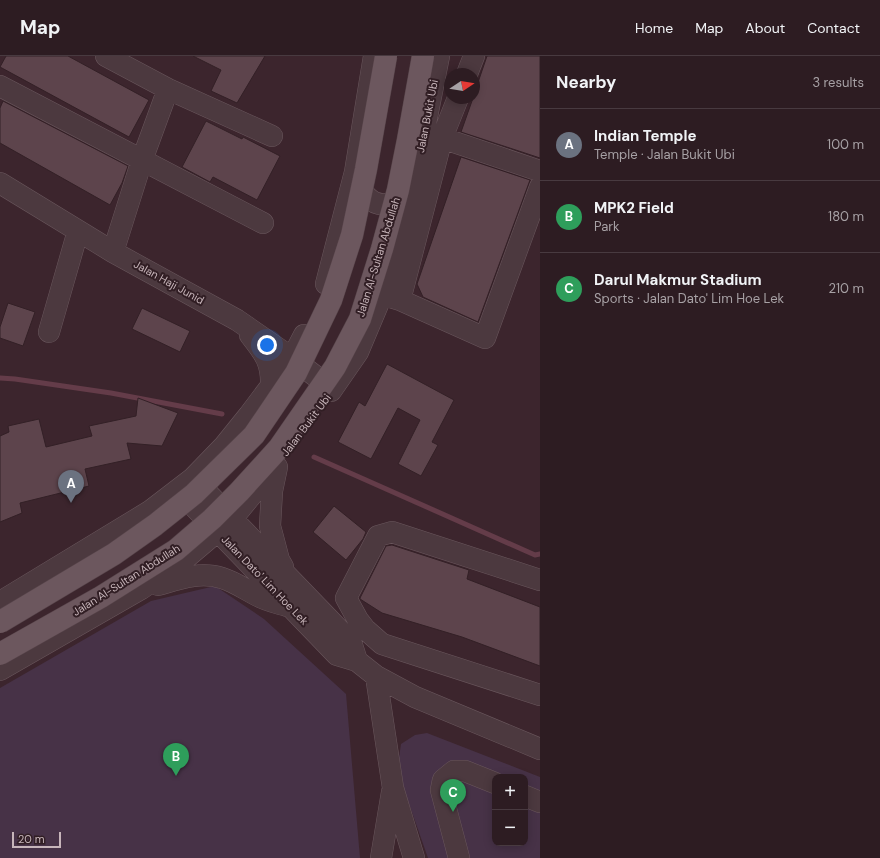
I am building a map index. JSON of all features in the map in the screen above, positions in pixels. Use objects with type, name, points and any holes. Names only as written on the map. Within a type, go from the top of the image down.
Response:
[{"type":"main road","points":[[0,622],[114,554],[155,525],[194,494],[254,434],[292,379],[331,300],[352,234],[366,169],[386,56]]},
{"type":"main road","name":"Jalan Al-Sultan Abdullah","points":[[0,654],[101,597],[176,550],[212,519],[280,448],[335,368],[360,319],[382,249],[398,190],[423,56]]},
{"type":"street","points":[[106,56],[168,89],[272,136]]},
{"type":"street","points":[[0,602],[150,511],[186,484],[224,446],[292,358],[313,316],[327,282],[355,172],[374,56]]},
{"type":"street","name":"Jalan Bukit Ubi","points":[[0,670],[141,590],[186,558],[225,525],[278,462],[332,390],[358,352],[391,297],[439,56]]},
{"type":"street","points":[[469,68],[474,56]]},
{"type":"street","points":[[0,86],[263,224]]},
{"type":"street","points":[[113,252],[142,160],[168,89]]},
{"type":"street","points":[[456,104],[442,138],[391,297],[485,338],[540,187]]},
{"type":"street","points":[[442,138],[540,171]]},
{"type":"street","points":[[355,172],[364,194],[373,203],[386,204],[402,199],[413,187]]},
{"type":"street","name":"Jalan Haji Junid","points":[[0,183],[113,252],[237,320],[292,358],[332,390]]},
{"type":"street","points":[[49,332],[78,231]]},
{"type":"street","points":[[237,320],[266,356],[272,374],[271,386]]},
{"type":"street","points":[[278,462],[272,491],[270,526],[279,560],[294,583]]},
{"type":"street","name":"Jalan Dato' Lim Hoe Lek","points":[[186,484],[225,525],[290,606],[337,655],[364,667],[416,698],[540,749]]},
{"type":"street","name":"Jalan Dato' Lim Hoe Lek","points":[[225,525],[294,583],[351,642],[364,667]]},
{"type":"street","points":[[540,580],[392,532],[378,536],[346,598],[358,620],[365,629],[382,644],[540,693]]},
{"type":"street","points":[[141,590],[183,577],[202,575],[221,577],[258,596],[276,603],[290,606]]},
{"type":"street","points":[[382,644],[364,667],[393,788],[414,858]]},
{"type":"street","points":[[459,858],[441,790],[443,780],[454,771],[465,771],[492,782]]},
{"type":"street","points":[[380,858],[393,788]]},
{"type":"street","points":[[528,797],[540,802]]},
{"type":"shaded area","points":[[215,586],[264,619],[346,694],[360,858],[0,858],[0,688],[151,601]]},
{"type":"shaded area","points":[[427,733],[540,777],[540,858],[428,858],[401,781],[398,765],[401,744],[415,735]]},
{"type":"building","points":[[6,56],[68,56],[149,100],[129,137],[0,67]]},
{"type":"building","points":[[193,56],[265,56],[237,103],[211,91],[221,70]]},
{"type":"building","points":[[487,56],[540,56],[540,158],[461,132],[471,104],[480,104],[480,76]]},
{"type":"building","points":[[3,101],[128,166],[122,183],[110,205],[0,143],[0,108]]},
{"type":"building","points":[[206,121],[242,139],[243,137],[280,156],[257,200],[213,177],[210,182],[182,167]]},
{"type":"building","points":[[461,157],[530,180],[478,322],[423,297],[417,284]]},
{"type":"building","points":[[8,303],[35,312],[23,346],[0,338],[0,327]]},
{"type":"building","points":[[142,308],[190,331],[180,352],[132,329]]},
{"type":"building","points":[[387,364],[454,400],[432,442],[438,445],[421,476],[398,464],[420,420],[398,408],[371,459],[338,442],[359,402],[365,406]]},
{"type":"building","points":[[138,398],[178,413],[162,446],[127,443],[131,459],[85,469],[89,486],[20,503],[22,513],[0,522],[0,436],[9,432],[8,426],[39,419],[46,447],[92,436],[89,426],[136,416]]},
{"type":"building","points":[[334,506],[366,532],[363,539],[346,560],[313,532]]},
{"type":"building","points":[[392,545],[469,570],[467,579],[540,607],[540,666],[462,637],[382,613],[360,599],[386,546]]},
{"type":"waterway","points":[[0,378],[111,393],[222,414]]},
{"type":"waterway","points":[[314,457],[535,555],[540,554]]},
{"type":"place","name":"Indian Temple","points":[[71,503]]},
{"type":"place","name":"MPK2 Field","points":[[176,776]]},
{"type":"place","name":"Darul Makmur Stadium","points":[[453,812]]}]
